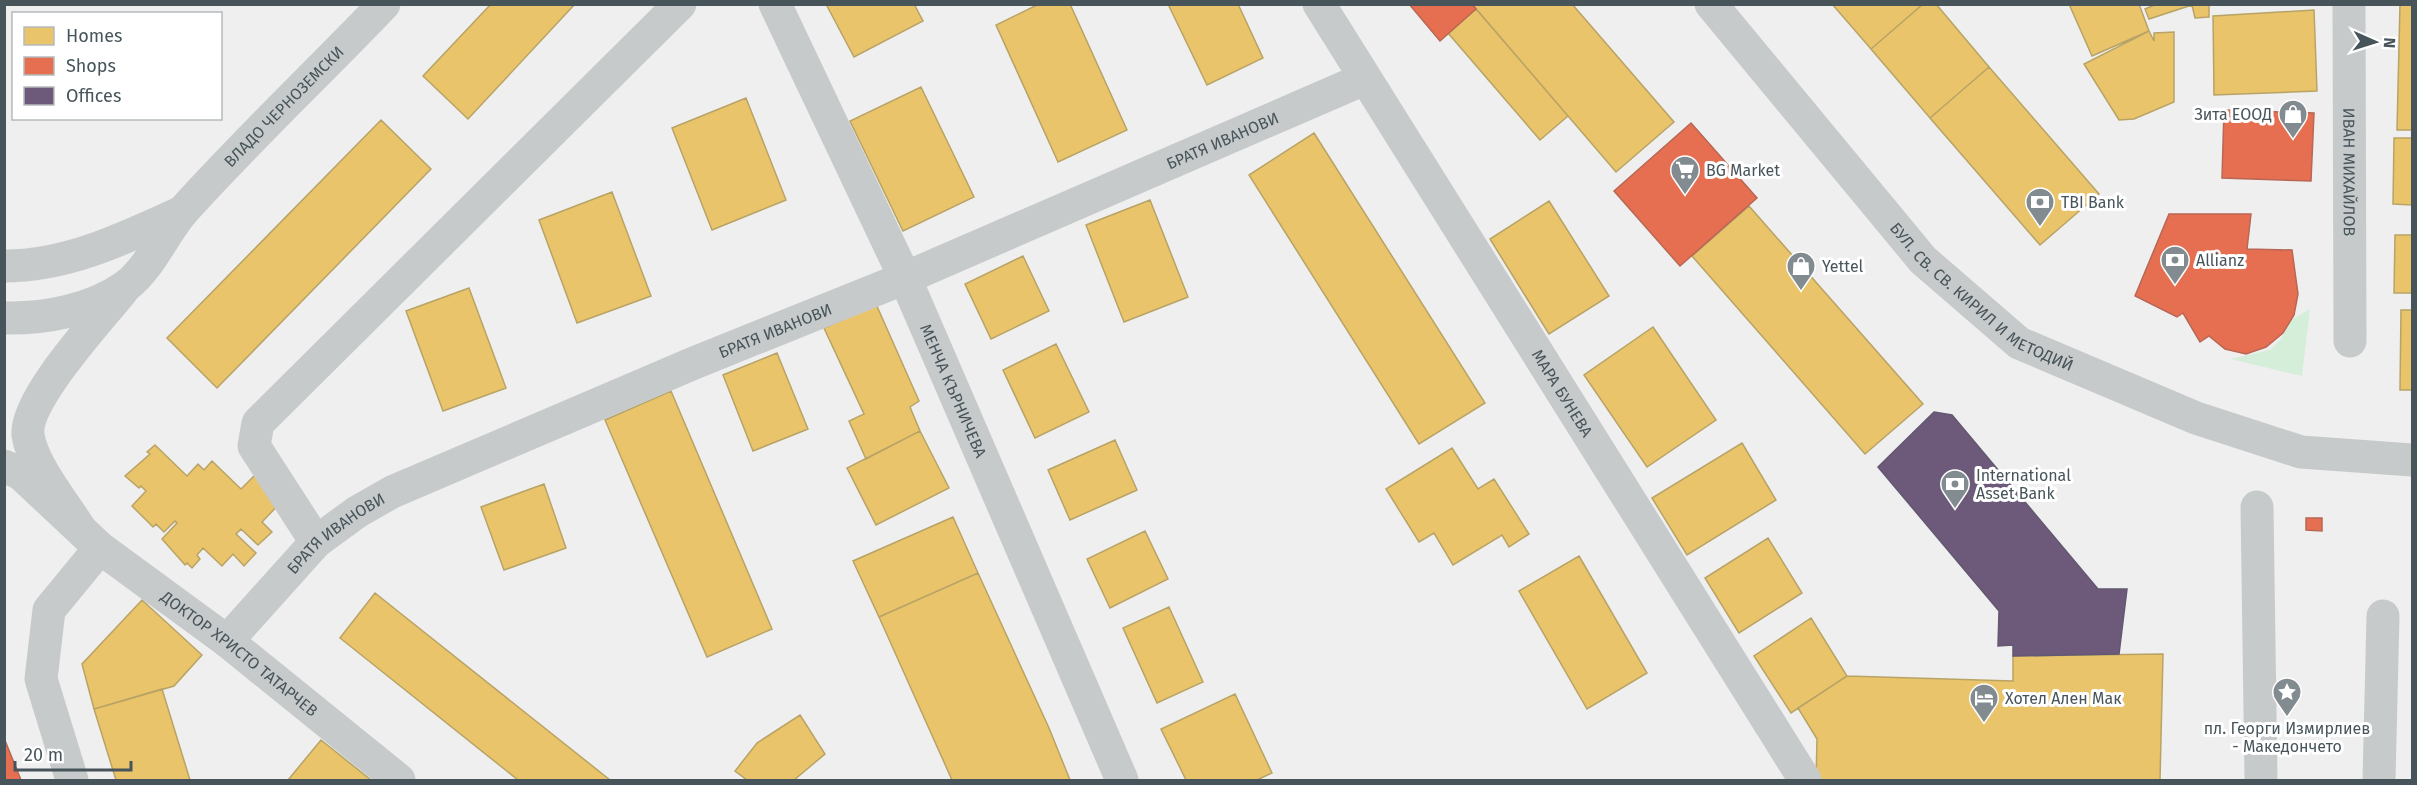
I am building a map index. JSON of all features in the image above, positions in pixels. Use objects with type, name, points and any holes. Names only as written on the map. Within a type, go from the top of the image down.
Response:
[{"type":"street","name":"ВЛАДО ЧЕРНОЗЕМСКИ","points":[[183,212],[384,4]]},
{"type":"street","points":[[316,542],[254,446],[258,423],[680,4]]},
{"type":"street","name":"МЕНЧА КЪРНИЧЕВА","points":[[775,4],[905,278],[1122,780]]},
{"type":"street","name":"МАРА БУНЕВА","points":[[1318,4],[1805,780]]},
{"type":"street","name":"ИВАН МИХАЙЛОВ","points":[[2349,4],[2350,341]]},
{"type":"street","name":"БУЛ. СВ. СВ. КИРИЛ И МЕТОДИЙ","points":[[1723,9],[1923,260],[2019,343],[2196,418],[2301,452],[2344,457],[2412,460]]},
{"type":"street","name":"БРАТЯ ИВАНОВИ","points":[[227,641],[316,542],[357,512],[392,492],[694,363],[905,278],[1364,79]]},
{"type":"street","points":[[4,266],[60,260],[122,240],[183,212]]},
{"type":"street","points":[[72,780],[41,679],[50,610],[89,538],[32,448],[28,424],[38,399],[50,382],[183,212]]},
{"type":"street","points":[[4,318],[50,315],[78,308],[105,298],[128,285]]},
{"type":"street","name":"ДОКТОР ХРИСТО ТАТАРЧЕВ","points":[[4,466],[21,474],[89,538],[227,641],[399,780]]},
{"type":"street","points":[[2257,507],[2261,780]]},
{"type":"street","points":[[2379,780],[2383,616]]},
{"type":"green space","points":[[2310,309],[2302,376],[2230,359],[2270,350],[2282,338],[2291,320]]},
{"type":"building: Homes","points":[[491,4],[575,4],[468,119],[423,76]]},
{"type":"building: Homes","points":[[826,4],[914,4],[923,21],[854,57]]},
{"type":"building: Homes","points":[[1039,4],[1070,4],[1127,130],[1058,162],[996,25]]},
{"type":"building: Homes","points":[[1168,4],[1238,4],[1263,58],[1207,85]]},
{"type":"building: Homes","points":[[1472,4],[1572,4],[1674,122],[1616,172]]},
{"type":"building: Homes","points":[[1832,4],[1923,4],[1871,49]]},
{"type":"building: Homes","points":[[1923,4],[1936,4],[1989,67],[1930,118],[1871,49]]},
{"type":"building: Homes","points":[[2069,4],[2139,4],[2149,31],[2092,56]]},
{"type":"building: Homes","points":[[2157,4],[2209,4],[2209,17],[2195,18],[2192,5],[2149,19],[2145,9]]},
{"type":"building: Homes","points":[[2400,4],[2412,4],[2412,130],[2397,130]]},
{"type":"building: Homes","points":[[1476,9],[1568,116],[1540,140],[1448,33]]},
{"type":"building: Homes","points":[[2314,10],[2317,91],[2214,95],[2213,16]]},
{"type":"building: Homes","points":[[2149,31],[2154,41],[2154,33],[2174,32],[2174,102],[2134,119],[2119,120],[2084,64]]},
{"type":"building: Homes","points":[[1989,67],[2099,194],[2040,245],[1930,118]]},
{"type":"building: Homes","points":[[921,87],[974,197],[903,231],[850,121]]},
{"type":"building: Homes","points":[[746,98],[786,200],[712,230],[672,128]]},
{"type":"building: Homes","points":[[381,120],[431,169],[217,388],[167,338]]},
{"type":"building: Homes","points":[[1314,133],[1485,403],[1419,444],[1249,175]]},
{"type":"building: Homes","points":[[2394,138],[2412,138],[2412,205],[2393,204]]},
{"type":"building: Homes","points":[[612,192],[651,296],[577,323],[539,220]]},
{"type":"building: Homes","points":[[1150,200],[1188,297],[1124,322],[1086,225]]},
{"type":"building: Homes","points":[[1549,201],[1609,296],[1549,334],[1490,239]]},
{"type":"building: Homes","points":[[1749,206],[1923,404],[1865,454],[1692,256]]},
{"type":"building: Homes","points":[[2395,235],[2412,235],[2412,293],[2394,293]]},
{"type":"building: Homes","points":[[1023,256],[1049,311],[991,339],[965,284]]},
{"type":"building: Homes","points":[[469,288],[506,388],[443,411],[406,311]]},
{"type":"building: Homes","points":[[876,304],[919,401],[910,407],[920,431],[866,459],[849,421],[864,414],[824,328]]},
{"type":"building: Homes","points":[[2401,310],[2412,310],[2412,390],[2400,390]]},
{"type":"building: Homes","points":[[1653,327],[1716,420],[1647,467],[1584,375]]},
{"type":"building: Homes","points":[[1056,344],[1089,412],[1035,438],[1003,370]]},
{"type":"building: Homes","points":[[777,353],[808,429],[753,451],[723,375]]},
{"type":"building: Homes","points":[[671,391],[772,629],[707,657],[605,420]]},
{"type":"building: Homes","points":[[920,431],[949,488],[876,525],[847,468]]},
{"type":"building: Homes","points":[[1115,440],[1137,490],[1070,520],[1048,470]]},
{"type":"building: Homes","points":[[1742,443],[1776,500],[1687,555],[1652,498]]},
{"type":"building: Homes","points":[[155,445],[187,476],[198,464],[204,470],[212,461],[241,489],[259,471],[286,497],[262,522],[272,532],[258,545],[241,529],[236,534],[256,553],[244,566],[233,554],[222,566],[203,548],[197,555],[200,559],[192,568],[187,563],[185,565],[162,539],[177,523],[175,521],[164,532],[156,524],[153,527],[132,506],[146,491],[125,476],[150,454],[147,452]]},
{"type":"building: Homes","points":[[1452,448],[1478,489],[1494,479],[1529,534],[1509,547],[1502,535],[1453,565],[1434,533],[1419,542],[1386,489]]},
{"type":"building: Homes","points":[[544,484],[566,548],[504,570],[481,507]]},
{"type":"building: Homes","points":[[953,517],[978,573],[879,617],[853,561]]},
{"type":"building: Homes","points":[[1145,531],[1168,579],[1110,608],[1087,559]]},
{"type":"building: Homes","points":[[1768,538],[1802,593],[1739,633],[1705,578]]},
{"type":"building: Homes","points":[[1579,556],[1647,673],[1587,709],[1519,591]]},
{"type":"building: Homes","points":[[978,573],[1049,728],[1070,780],[952,780],[879,617]]},
{"type":"building: Homes","points":[[375,593],[610,780],[518,780],[340,638]]},
{"type":"building: Homes","points":[[142,600],[202,655],[174,686],[94,709],[82,664]]},
{"type":"building: Homes","points":[[1169,607],[1203,682],[1157,703],[1123,628]]},
{"type":"building: Homes","points":[[1811,618],[1847,676],[1791,713],[1754,656]]},
{"type":"building: Homes","name":"Хотел Ален Мак","points":[[2163,654],[2160,780],[1816,780],[1817,739],[1798,708],[1847,676],[2013,681],[2013,656]]},
{"type":"building: Homes","points":[[162,689],[190,780],[116,780],[94,709]]},
{"type":"building: Homes","points":[[1235,694],[1272,773],[1257,780],[1186,780],[1161,729]]},
{"type":"building: Homes","points":[[800,715],[825,754],[794,780],[747,780],[735,771],[757,743]]},
{"type":"building: Homes","points":[[321,740],[371,780],[288,780]]},
{"type":"building: Shops","points":[[1409,4],[1472,4],[1476,9],[1440,41]]},
{"type":"building: Shops","points":[[2224,110],[2314,113],[2311,181],[2222,178]]},
{"type":"building: Shops","name":"BG Market","points":[[1691,123],[1757,198],[1680,266],[1614,191]]},
{"type":"building: Shops","points":[[2169,214],[2251,214],[2247,249],[2292,250],[2298,294],[2294,315],[2283,333],[2266,347],[2246,354],[2225,349],[2209,336],[2200,342],[2183,313],[2177,317],[2135,296]]},
{"type":"building: Shops","points":[[2306,518],[2322,518],[2322,531],[2306,530]]},
{"type":"building: Shops","points":[[4,738],[21,780],[4,780]]},
{"type":"building: Offices","points":[[1934,412],[1952,415],[2098,589],[2127,589],[2119,654],[2013,656],[2013,645],[1998,646],[1999,611],[1878,467]]},
{"type":"place","name":"Зита ЕООД","points":[[2293,140]]},
{"type":"place","name":"BG Market","points":[[1685,196]]},
{"type":"place","name":"TBI Bank","points":[[2040,228]]},
{"type":"place","name":"Allianz","points":[[2175,286]]},
{"type":"place","name":"Yettel","points":[[1801,292]]},
{"type":"place","name":"International Asset Bank","points":[[1955,510]]},
{"type":"place","name":"пл. Георги Измирлиев - Македончето","points":[[2287,718]]},
{"type":"place","name":"Хотел Ален Мак","points":[[1984,724]]}]
